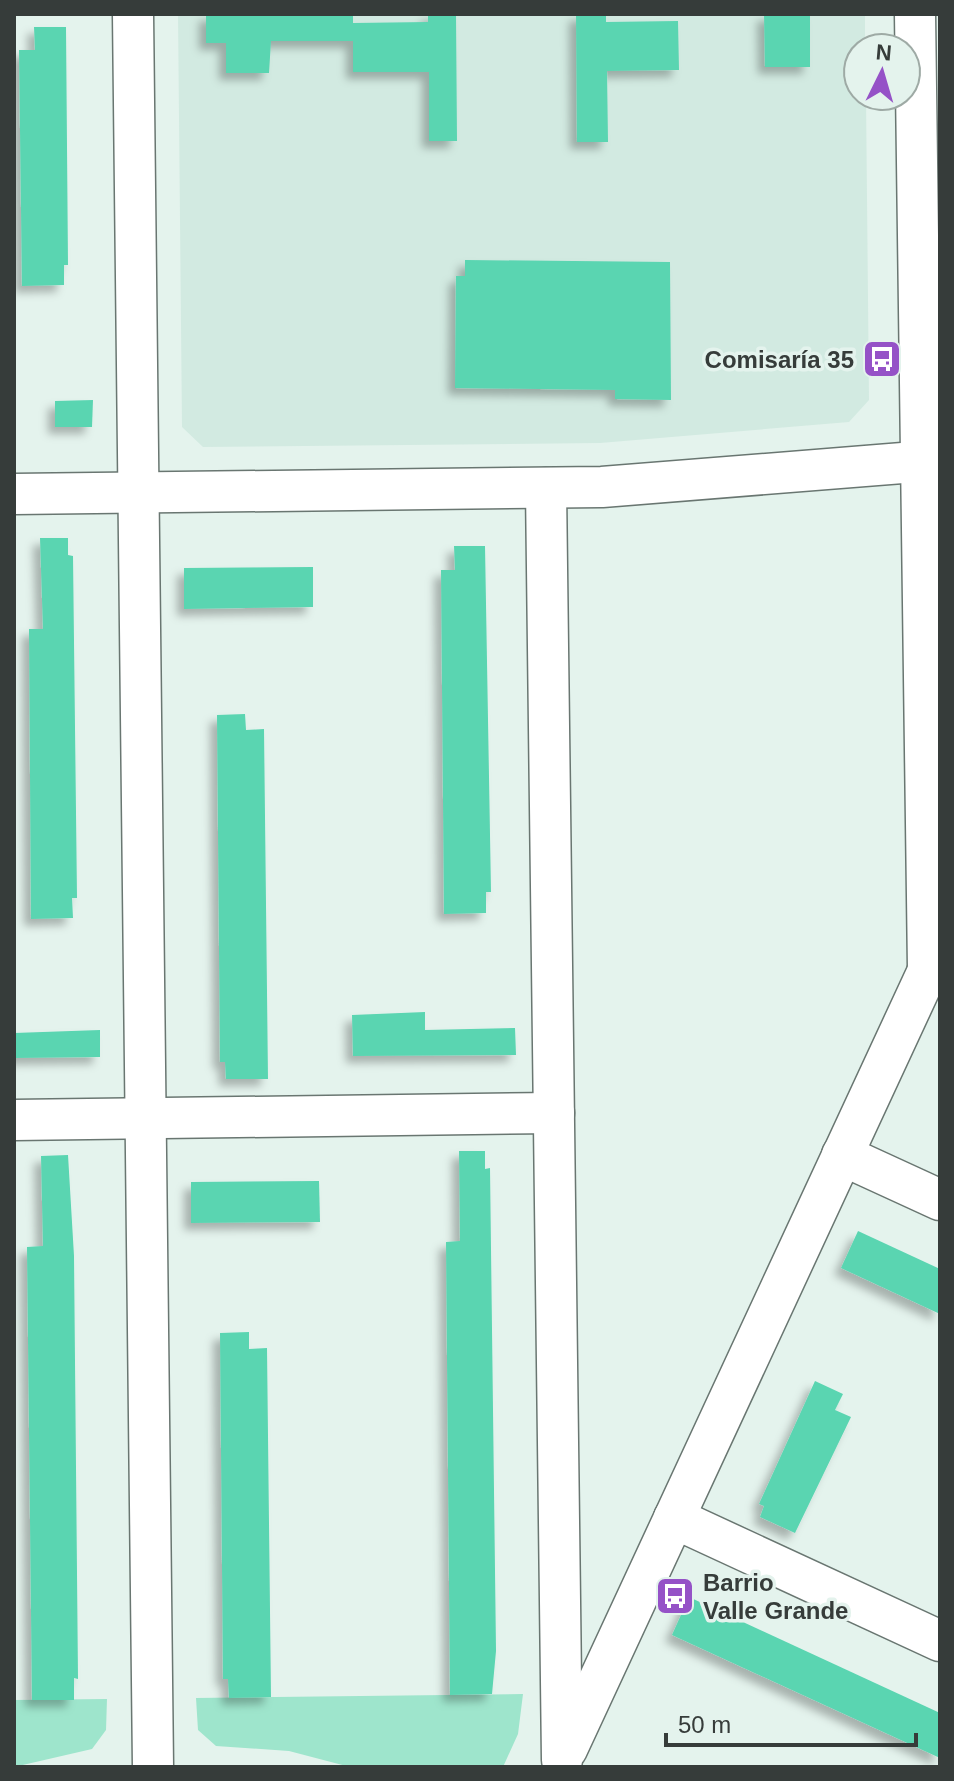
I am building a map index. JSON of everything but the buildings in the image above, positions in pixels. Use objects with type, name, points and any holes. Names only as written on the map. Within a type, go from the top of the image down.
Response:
[{"type":"street","points":[[133,14],[153,1767]]},
{"type":"street","points":[[561,1764],[934,957],[930,461],[915,14]]},
{"type":"street","points":[[14,494],[602,487],[930,461]]},
{"type":"street","points":[[546,488],[561,1764]]},
{"type":"street","points":[[14,1120],[554,1113]]},
{"type":"street","points":[[842,1155],[940,1200]]},
{"type":"street","points":[[674,1518],[940,1641]]},
{"type":"shaded area","points":[[178,14],[865,14],[865,32],[842,32],[842,112],[866,112],[869,400],[849,422],[600,443],[203,447],[182,427]]},
{"type":"green space","points":[[523,1694],[518,1734],[503,1767],[350,1767],[289,1751],[216,1746],[198,1730],[196,1698]]},
{"type":"green space","points":[[107,1699],[106,1730],[92,1749],[14,1767],[14,1700]]},
{"type":"place","name":"Comisaría 35","points":[[882,359]]},
{"type":"place","name":"Barrio Valle Grande","points":[[675,1596]]}]
